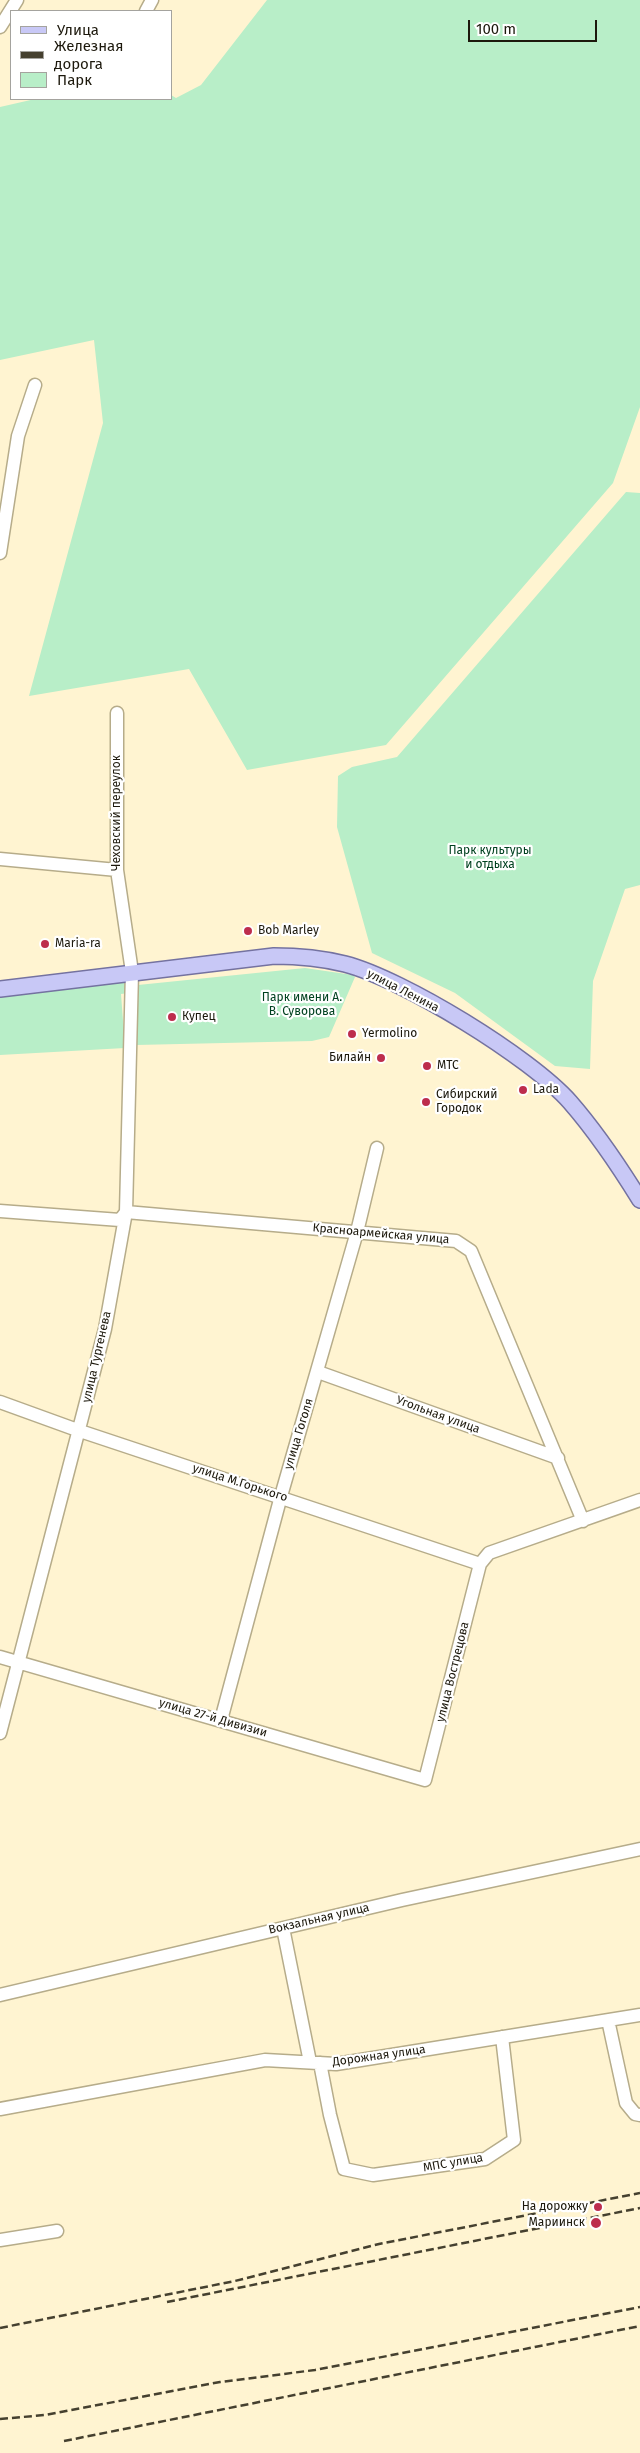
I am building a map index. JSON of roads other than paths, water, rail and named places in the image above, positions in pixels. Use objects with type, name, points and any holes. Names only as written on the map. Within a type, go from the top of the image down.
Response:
[{"type":"main road","name":"улица Ленина","points":[[0,989],[274,956],[311,957],[347,964],[376,975],[453,1016],[529,1067],[568,1100],[608,1149],[640,1200]]},
{"type":"street","points":[[0,28],[10,12]]},
{"type":"street","points":[[0,553],[18,436],[35,385]]},
{"type":"street","name":"Чеховский переулок","points":[[117,713],[117,870],[132,972]]},
{"type":"street","points":[[0,859],[117,870]]},
{"type":"street","name":"улица Тургенева","points":[[0,1734],[105,1329],[126,1212],[132,972]]},
{"type":"street","name":"улица Гоголя","points":[[221,1720],[280,1496],[318,1372],[357,1232],[377,1148]]},
{"type":"street","name":"Красноармейская улица","points":[[0,1210],[120,1220],[126,1212],[456,1241],[471,1251],[583,1521]]},
{"type":"street","name":"Угольная улица","points":[[318,1372],[558,1458]]},
{"type":"street","name":"улица М.Горького","points":[[0,1402],[80,1431],[480,1564]]},
{"type":"street","points":[[480,1564],[489,1553],[640,1500]]},
{"type":"street","name":"улица Вострецова","points":[[425,1780],[480,1564]]},
{"type":"street","name":"улица 27-й Дивизии","points":[[0,1657],[425,1780]]},
{"type":"street","name":"Вокзальная улица","points":[[0,1995],[402,1900],[640,1849]]},
{"type":"street","points":[[284,1928],[315,2062]]},
{"type":"street","name":"Дорожная улица","points":[[0,2108],[265,2060],[336,2064],[640,2015]]},
{"type":"street","points":[[608,2020],[626,2102],[635,2114],[640,2115]]},
{"type":"street","name":"МПС улица","points":[[315,2062],[344,2170],[373,2175],[485,2159],[514,2140],[502,2037]]},
{"type":"street","points":[[0,2240],[58,2231]]},
{"type":"railway","points":[[0,2328],[235,2281],[379,2244],[640,2193]]},
{"type":"railway","points":[[167,2302],[640,2208]]},
{"type":"railway","points":[[0,2419],[45,2415],[220,2382],[315,2370],[640,2307]]},
{"type":"railway","points":[[64,2441],[640,2326]]},
{"type":"place","name":"Bob Marley","points":[[248,931]]},
{"type":"place","name":"Maria-ra","points":[[45,944]]},
{"type":"place","name":"Купец","points":[[172,1017]]},
{"type":"place","name":"Yermolino","points":[[352,1034]]},
{"type":"place","name":"Билайн","points":[[381,1058]]},
{"type":"place","name":"МТС","points":[[427,1066]]},
{"type":"place","name":"Lada","points":[[523,1090]]},
{"type":"place","name":"Сибирский Городок","points":[[426,1102]]},
{"type":"place","name":"На дорожку","points":[[598,2207]]},
{"type":"place","name":"Мариинск","points":[[596,2223]]},
{"type":"park label","name":"Парк культуры и отдыха","points":[[490,858]]},
{"type":"park label","name":"Парк имени А. В. Суворова","points":[[302,1005]]}]
